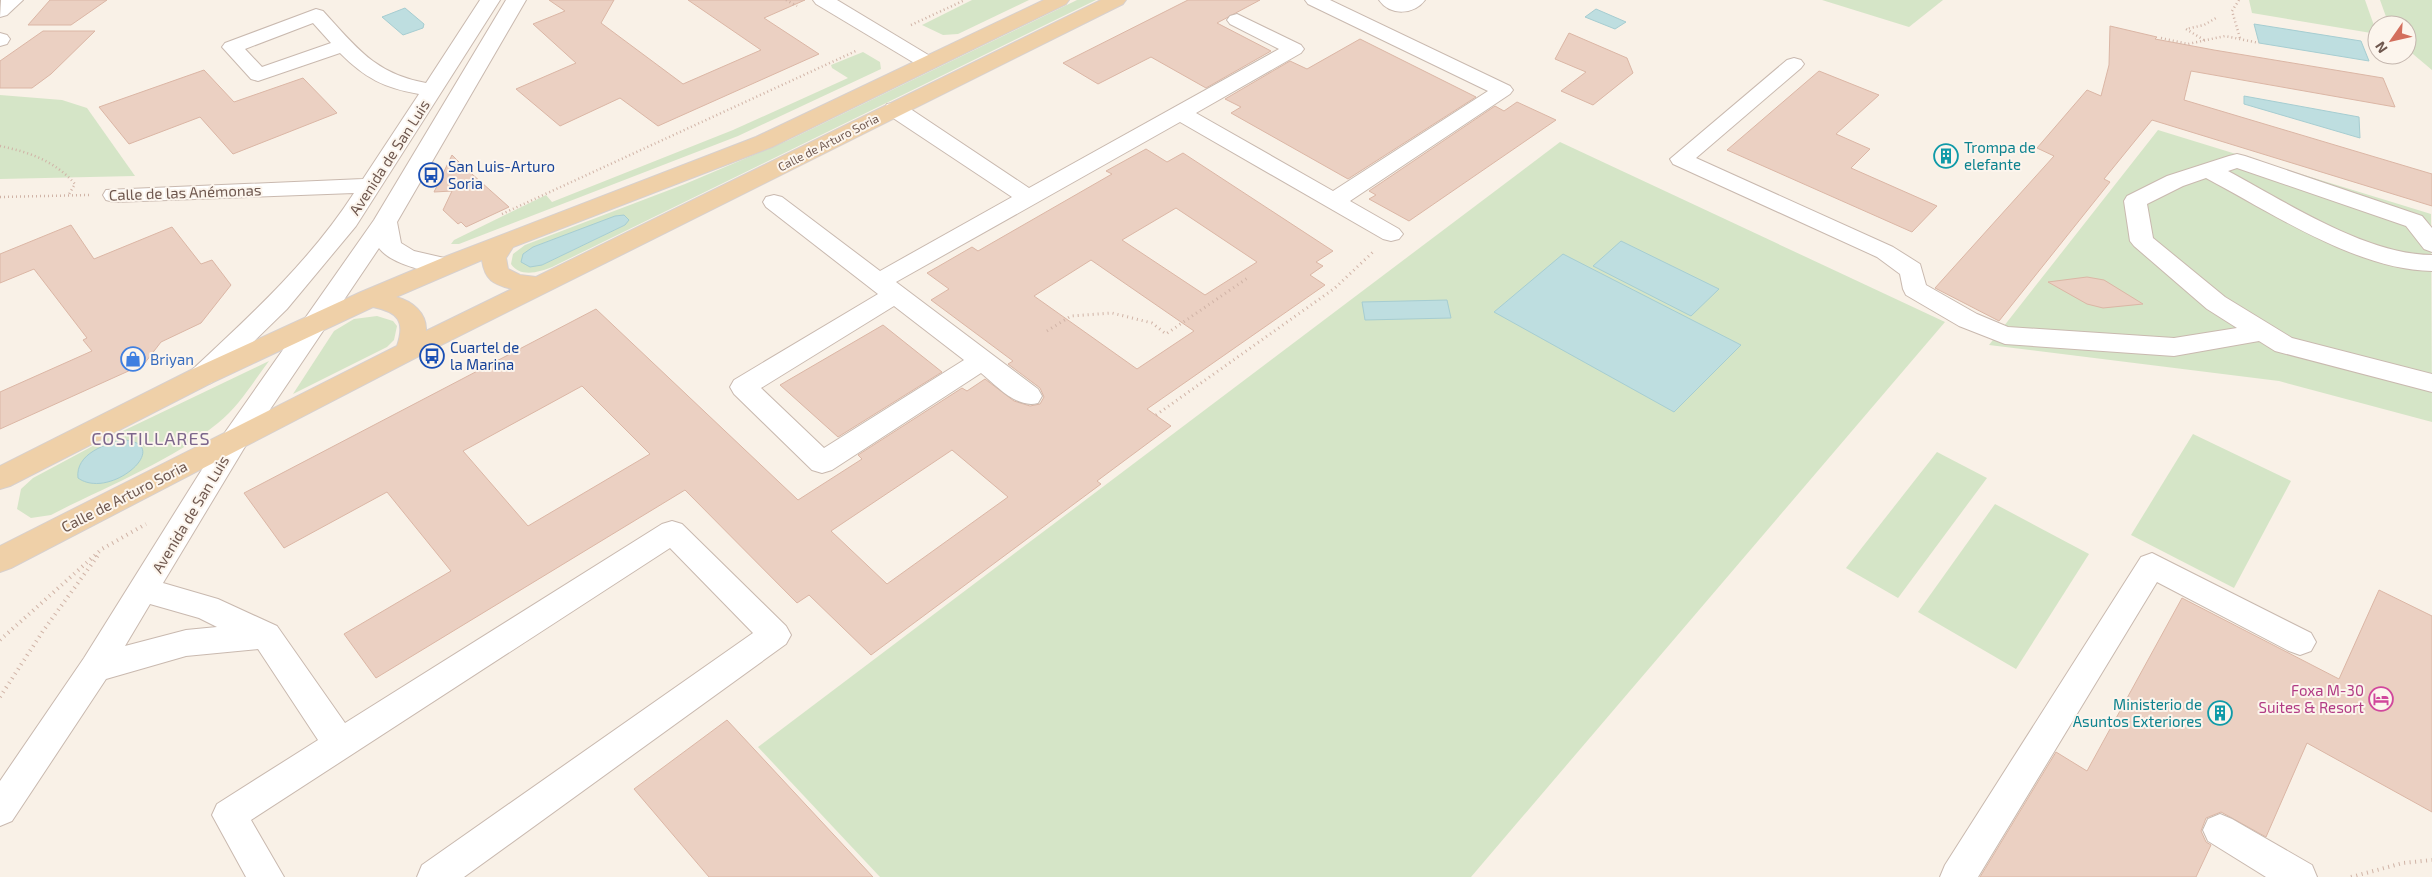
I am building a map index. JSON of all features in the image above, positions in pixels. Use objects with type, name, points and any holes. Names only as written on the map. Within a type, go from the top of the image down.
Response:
[{"type":"main road","name":"Calle de Arturo Soria","points":[[0,478],[202,376],[370,298],[444,266],[764,142],[1059,0]]},
{"type":"main road","name":"Calle de Arturo Soria","points":[[0,560],[408,351],[1116,0]]},
{"type":"main road","points":[[505,242],[494,258],[496,272],[505,279],[517,283],[542,286]]},
{"type":"main road","points":[[370,298],[395,303],[407,311],[414,324],[415,334],[408,351]]},
{"type":"street","points":[[0,11],[13,0]]},
{"type":"street","name":"Avenida de San Luis","points":[[202,376],[278,303],[348,221],[490,0]]},
{"type":"street","name":"Avenida de San Luis","points":[[0,810],[95,668],[236,438],[318,322],[385,222],[516,0]]},
{"type":"street","points":[[823,0],[928,63]]},
{"type":"street","points":[[1315,0],[1503,90],[1334,201]]},
{"type":"street","points":[[1389,0],[1404,7],[1415,0]]},
{"type":"street","name":"Avenida de San Luis","points":[[344,44],[258,75],[232,47],[316,15],[378,75],[400,84],[431,90]]},
{"type":"street","points":[[982,360],[822,463],[743,388],[888,288],[1027,197],[1294,49],[1237,20]]},
{"type":"street","points":[[1794,64],[1682,159],[1885,252],[1911,270],[1914,290],[1968,320],[2005,335],[2174,347],[2264,332]]},
{"type":"street","points":[[895,109],[1027,197]]},
{"type":"street","points":[[1180,113],[1391,234]]},
{"type":"street","points":[[2432,244],[2414,221],[2237,161],[2175,180],[2135,201],[2142,241],[2216,303],[2284,345],[2432,383]]},
{"type":"street","points":[[2208,170],[2377,256],[2412,264],[2432,264]]},
{"type":"street","name":"Calle de las Anémonas","points":[[114,195],[369,186]]},
{"type":"street","points":[[774,202],[1029,396]]},
{"type":"street","points":[[385,222],[390,246],[406,257],[444,266]]},
{"type":"street","points":[[266,877],[228,815],[672,532],[776,635],[435,877]]},
{"type":"street","points":[[1958,877],[2152,565],[2300,642]]},
{"type":"street","points":[[144,590],[206,608],[266,635],[340,744]]},
{"type":"street","points":[[95,668],[186,643],[266,635]]},
{"type":"street","points":[[2220,830],[2299,877]]},
{"type":"path","points":[[911,25],[965,0]]},
{"type":"path","points":[[2239,0],[2232,10],[2240,38]]},
{"type":"path","points":[[2205,40],[2186,29],[2204,25],[2216,18]]},
{"type":"path","points":[[2161,38],[2188,44],[2225,36],[2259,42]]},
{"type":"path","points":[[495,217],[864,47]]},
{"type":"path","points":[[0,146],[21,150],[68,174],[75,184],[68,196]]},
{"type":"path","name":"Calle de las Anémonas","points":[[0,197],[114,195]]},
{"type":"path","points":[[1156,416],[1335,288],[1391,234]]},
{"type":"path","points":[[1047,331],[1071,316],[1112,313],[1152,323],[1166,334],[1249,277]]},
{"type":"path","points":[[0,640],[102,549],[152,521]]},
{"type":"path","points":[[0,697],[43,631],[102,549]]},
{"type":"path","points":[[2351,877],[2403,863],[2432,860]]},
{"type":"green space","points":[[972,0],[1029,0],[958,34],[943,35],[922,25]]},
{"type":"green space","points":[[1077,0],[1096,0],[552,267],[530,273],[520,271],[511,264],[513,254],[525,245],[685,184],[789,140]],"holes":[[[619,215],[625,225],[542,265],[533,247]]]},
{"type":"green space","points":[[1822,0],[1943,0],[1909,27]]},
{"type":"green space","points":[[2249,0],[2365,0],[2370,15],[2367,15],[2367,32],[2252,13]]},
{"type":"green space","points":[[2380,0],[2432,0],[2432,70],[2417,57],[2417,15],[2385,15]]},
{"type":"green space","points":[[863,52],[880,62],[881,69],[738,136],[459,244],[451,244],[454,240],[546,195],[552,202],[733,130],[848,78],[832,68],[831,65]]},
{"type":"green space","points":[[0,95],[62,100],[87,108],[135,176],[0,179]]},
{"type":"green space","points":[[2158,130],[2431,214],[2432,422],[2279,381],[1989,345]]},
{"type":"green space","points":[[1560,142],[1945,322],[1471,877],[880,877],[758,747]]},
{"type":"green space","points":[[377,316],[393,321],[397,326],[394,340],[387,347],[293,394],[334,331],[354,319]]},
{"type":"green space","points":[[269,361],[226,416],[200,437],[180,449],[137,473],[51,515],[31,518],[17,509],[21,489],[33,478],[104,440]]},
{"type":"green space","points":[[2193,434],[2291,481],[2234,588],[2131,535]]},
{"type":"green space","points":[[1937,452],[1987,478],[1898,598],[1846,568]]},
{"type":"green space","points":[[1995,504],[2089,554],[2016,669],[1918,612]]},
{"type":"water","points":[[405,8],[424,24],[423,28],[403,35],[382,17]]},
{"type":"water","points":[[1596,9],[1626,22],[1615,29],[1585,17]]},
{"type":"water","points":[[2254,24],[2361,41],[2367,61],[2259,43]]},
{"type":"water","points":[[2244,96],[2359,117],[2360,138],[2244,104]]},
{"type":"water","points":[[624,215],[629,220],[625,225],[542,265],[530,267],[521,262],[523,254],[533,247],[615,216]]},
{"type":"water","points":[[1621,241],[1719,289],[1691,316],[1593,266]]},
{"type":"water","points":[[1563,254],[1741,345],[1674,412],[1494,312]]},
{"type":"water","points":[[1447,300],[1451,318],[1365,320],[1362,302]]},
{"type":"water","points":[[125,440],[138,444],[143,451],[140,460],[132,470],[106,482],[91,483],[78,478],[81,462],[93,451]]},
{"type":"building","points":[[50,0],[107,0],[71,25],[28,25]]},
{"type":"building","points":[[549,0],[614,0],[601,23],[683,84],[761,50],[688,0],[805,0],[764,18],[819,54],[658,126],[620,98],[560,126],[516,89],[576,63],[533,24],[565,11]]},
{"type":"building","points":[[1188,0],[1260,0],[1217,23],[1271,51],[1206,88],[1151,57],[1098,84],[1063,63]]},
{"type":"building","points":[[2110,26],[2157,37],[2155,39],[2383,78],[2395,107],[2191,71],[2184,100],[2432,174],[2432,206],[2152,120],[2104,179],[2110,182],[1999,321],[1935,288],[2054,156],[2037,148],[2087,90],[2101,96],[2109,65]]},
{"type":"building","points":[[43,31],[95,31],[51,74],[32,88],[0,88],[0,61]]},
{"type":"building","points":[[1569,33],[1627,58],[1633,73],[1593,105],[1561,91],[1586,72],[1555,59]]},
{"type":"building","points":[[1360,39],[1476,97],[1348,179],[1231,113],[1241,107],[1225,99],[1290,61],[1307,69]]},
{"type":"building","points":[[204,70],[234,102],[303,78],[337,113],[233,154],[200,117],[129,144],[99,107]]},
{"type":"building","points":[[1819,71],[1879,95],[1836,134],[1870,149],[1851,168],[1937,206],[1912,232],[1727,150]]},
{"type":"building","points":[[1517,102],[1556,120],[1409,221],[1369,199],[1376,195],[1369,191],[1495,106],[1504,111]]},
{"type":"building","points":[[1146,149],[1167,162],[1183,153],[1333,251],[1316,262],[1323,266],[1310,275],[1325,285],[1147,409],[1171,426],[1097,481],[1101,484],[871,655],[809,595],[797,603],[685,490],[376,678],[344,634],[451,571],[387,492],[284,548],[244,493],[596,309],[798,500],[862,459],[858,455],[962,388],[967,391],[985,379],[1014,401],[1030,406],[1040,404],[1044,397],[1040,388],[1008,364],[1013,361],[931,300],[949,289],[927,273],[972,247],[978,251],[1112,174],[1106,171]],"holes":[[[1176,208],[1257,262],[1205,295],[1122,240]],[[1091,260],[1194,331],[1137,369],[1034,296]],[[582,386],[650,454],[528,526],[463,451]],[[952,450],[1008,497],[887,584],[831,531]]]},
{"type":"building","points":[[452,155],[509,207],[466,227],[461,222],[458,224],[443,210],[452,191],[434,192]]},
{"type":"building","points":[[71,225],[94,259],[172,227],[201,264],[212,260],[231,285],[201,323],[161,342],[144,364],[0,429],[0,392],[92,351],[83,340],[87,338],[34,269],[0,283],[0,254]]},
{"type":"building","points":[[2087,277],[2104,280],[2143,304],[2103,308],[2087,304],[2048,282]]},
{"type":"building","points":[[883,325],[942,372],[838,437],[780,385]]},
{"type":"building","points":[[2379,590],[2432,616],[2432,812],[2307,743],[2266,837],[2221,812],[2206,818],[2201,831],[2206,842],[2211,845],[2196,877],[1980,877],[2056,752],[2087,771],[2182,598],[2339,679]]},
{"type":"building","points":[[727,720],[873,877],[709,877],[634,789]]},
{"type":"place","name":"Trompa de elefante","points":[[1946,156]]},
{"type":"place","name":"San Luis-Arturo Soria","points":[[431,175]]},
{"type":"place","name":"Cuartel de la Marina","points":[[432,356]]},
{"type":"place","name":"Briyan","points":[[133,359]]},
{"type":"place","name":"Foxa M-30 Suites & Resort","points":[[2381,699]]},
{"type":"place","name":"Ministerio de Asuntos Exteriores","points":[[2220,713]]},
{"type":"district","name":"COSTILLARES","points":[[151,438]]}]
